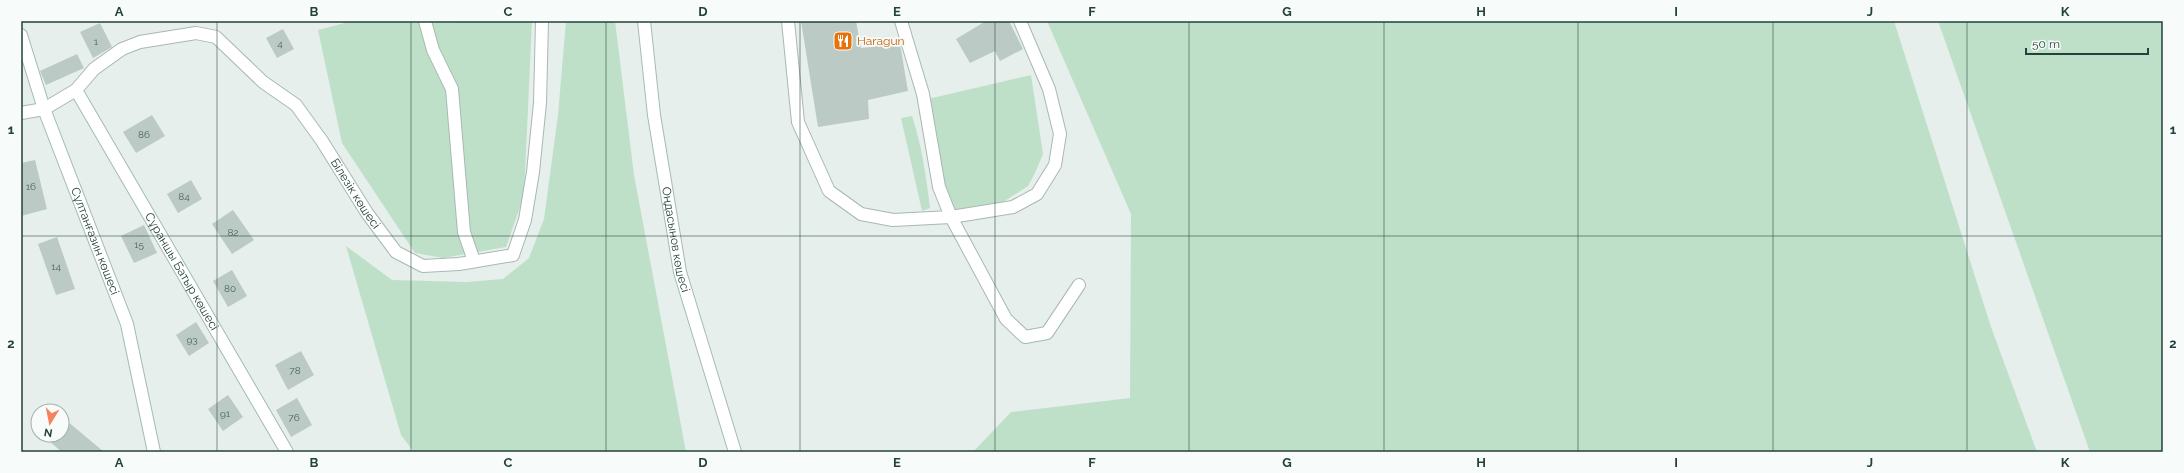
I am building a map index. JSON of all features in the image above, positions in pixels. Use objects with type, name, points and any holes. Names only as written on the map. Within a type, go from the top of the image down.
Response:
[{"type":"street","points":[[425,21],[433,50],[452,89],[464,232],[474,261]]},
{"type":"street","name":"Білезік көшесі","points":[[21,113],[44,109],[76,90],[94,68],[122,49],[140,42],[196,33],[216,37],[263,82],[296,105],[322,141],[367,213],[396,252],[423,266],[474,261],[513,255],[525,220],[533,172],[540,103],[542,21]]},
{"type":"street","name":"Оңдасынов көшесі","points":[[644,21],[654,115],[680,272],[735,452]]},
{"type":"street","points":[[788,21],[798,122],[829,191],[861,214],[892,220],[951,217],[1013,207],[1037,194],[1055,165],[1060,134],[1049,88],[1020,21]]},
{"type":"street","points":[[901,21],[923,94],[939,187],[951,217],[1006,319],[1025,337],[1047,333],[1079,285]]},
{"type":"street","name":"Сұлтанғазин көшесі","points":[[21,35],[44,109],[127,324],[154,452]]},
{"type":"street","name":"Сұраншы Батыр көшесі","points":[[76,90],[287,452]]},
{"type":"green space","points":[[352,21],[412,21],[413,23],[532,21],[524,196],[506,247],[443,258],[415,253],[342,143],[318,30]]},
{"type":"green space","points":[[566,21],[615,21],[634,175],[686,452],[414,452],[401,435],[346,246],[392,280],[467,282],[503,279],[529,258],[544,219],[558,115]]},
{"type":"green space","points":[[1047,21],[1894,21],[1991,327],[2037,452],[973,452],[1011,412],[1130,398],[1131,214]]},
{"type":"green space","points":[[1938,21],[2163,21],[2163,452],[2090,452]]},
{"type":"green space","points":[[1031,75],[1043,154],[1028,186],[1003,202],[952,210],[943,176],[928,99]]},
{"type":"green space","points":[[912,116],[921,150],[930,208],[922,211],[901,118]]},
{"type":"building","points":[[801,21],[856,21],[861,48],[900,44],[908,91],[868,100],[869,119],[818,127]]},
{"type":"building","points":[[986,21],[1009,21],[1023,49],[1000,61],[995,51],[970,63],[956,39]]},
{"type":"building","points":[[100,23],[112,47],[93,58],[80,32]]},
{"type":"building","points":[[283,29],[294,49],[277,58],[266,38]]},
{"type":"building","points":[[77,54],[84,68],[46,85],[40,71]]},
{"type":"building","points":[[152,115],[165,136],[136,153],[123,132]]},
{"type":"building","points":[[35,160],[47,209],[21,216],[21,163]]},
{"type":"building","points":[[191,180],[202,199],[178,213],[167,194]]},
{"type":"building","points":[[233,210],[254,240],[232,254],[212,224]]},
{"type":"building","points":[[144,225],[157,253],[134,263],[121,236]]},
{"type":"building","points":[[57,237],[75,289],[56,295],[38,244]]},
{"type":"building","points":[[232,270],[247,296],[228,307],[213,281]]},
{"type":"building","points":[[196,322],[209,343],[189,356],[176,335]]},
{"type":"building","points":[[301,351],[314,375],[288,390],[275,365]]},
{"type":"building","points":[[228,395],[243,417],[223,431],[208,409]]},
{"type":"building","points":[[297,398],[312,425],[291,437],[276,410]]},
{"type":"building","points":[[70,424],[104,452],[62,452],[51,443],[70,443]]},
{"type":"place","name":"Haragun","points":[[843,41]]}]
